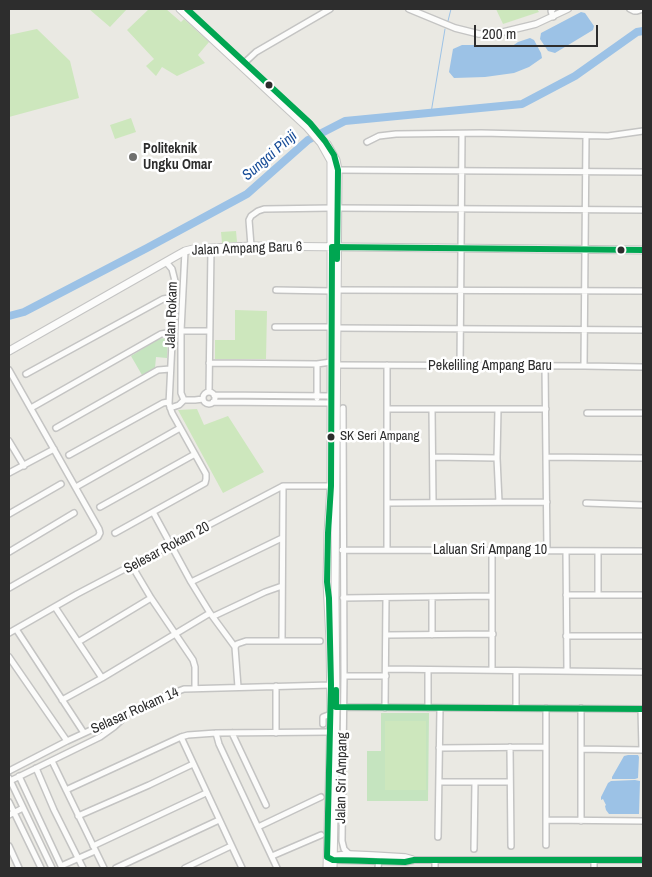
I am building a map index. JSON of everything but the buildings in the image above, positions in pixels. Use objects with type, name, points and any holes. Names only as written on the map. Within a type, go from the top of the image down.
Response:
[{"type":"main road","points":[[180,9],[310,126],[334,155],[338,170],[335,208],[331,538],[337,550]]},
{"type":"main road","points":[[187,9],[243,64]]},
{"type":"main road","points":[[323,142],[331,161],[335,208]]},
{"type":"main road","name":"Jalan Ampang Baru 6","points":[[166,262],[184,251],[193,249],[251,246],[643,250]]},
{"type":"main road","name":"Jalan Rokam","points":[[9,351],[166,262]]},
{"type":"main road","points":[[332,868],[327,732],[331,714],[333,684],[337,550],[333,399]]},
{"type":"main road","points":[[327,868],[331,857],[340,707],[333,684],[327,582],[331,486]]},
{"type":"main road","points":[[328,598],[331,552],[337,550]]},
{"type":"street","points":[[243,64],[256,52],[330,9]]},
{"type":"street","points":[[409,9],[456,28],[479,34],[500,33],[536,24],[568,9]]},
{"type":"street","points":[[553,9],[551,11],[553,17]]},
{"type":"street","points":[[630,9],[634,11],[643,9]]},
{"type":"street","points":[[367,142],[379,136],[387,135],[511,133],[608,136],[643,131]]},
{"type":"street","points":[[460,366],[462,134]]},
{"type":"street","points":[[584,366],[586,136]]},
{"type":"street","points":[[338,170],[643,172]]},
{"type":"street","points":[[251,246],[248,220],[258,211],[264,209],[643,210]]},
{"type":"street","points":[[211,249],[209,363],[211,394],[215,399],[213,402]]},
{"type":"street","points":[[184,251],[181,331],[181,393],[184,400]]},
{"type":"street","name":"Jalan Rokam","points":[[153,512],[205,483],[206,474],[180,428],[168,402],[175,281],[172,269],[166,262]]},
{"type":"street","points":[[276,290],[643,292]]},
{"type":"street","points":[[26,374],[163,299],[174,297]]},
{"type":"street","points":[[275,327],[643,330]]},
{"type":"street","points":[[181,331],[209,331]]},
{"type":"street","points":[[31,408],[161,334],[172,332]]},
{"type":"street","name":"Pekeliling Ampang Baru","points":[[209,363],[643,367]]},
{"type":"street","points":[[301,403],[317,399],[318,364]]},
{"type":"street","points":[[387,365],[387,550]]},
{"type":"street","points":[[545,366],[548,551]]},
{"type":"street","points":[[56,428],[158,370],[170,369]]},
{"type":"street","points":[[9,588],[98,537],[100,533],[76,487],[10,374]]},
{"type":"street","points":[[170,408],[184,400],[203,399],[204,395],[211,394],[317,396],[333,399]]},
{"type":"street","points":[[203,399],[206,404],[213,402],[301,403],[333,399]]},
{"type":"street","points":[[69,455],[168,402]]},
{"type":"street","name":"Jalan Sri Ampang","points":[[343,408],[337,550],[343,598],[344,676],[340,707],[342,841],[344,849],[349,854]]},
{"type":"street","points":[[387,409],[546,409]]},
{"type":"street","points":[[432,409],[433,502]]},
{"type":"street","points":[[498,409],[497,458],[499,502]]},
{"type":"street","points":[[587,412],[643,413]]},
{"type":"street","points":[[76,487],[180,428]]},
{"type":"street","points":[[9,441],[24,466]]},
{"type":"street","points":[[9,473],[54,449]]},
{"type":"street","points":[[100,507],[195,454]]},
{"type":"street","points":[[433,457],[497,458]]},
{"type":"street","points":[[546,457],[643,458]]},
{"type":"street","points":[[9,514],[61,484]]},
{"type":"street","points":[[282,641],[283,486]]},
{"type":"street","name":"Selesar Rokam 20","points":[[9,633],[76,594],[283,486],[331,486]]},
{"type":"street","points":[[387,503],[547,502]]},
{"type":"street","points":[[586,502],[643,505]]},
{"type":"street","points":[[115,533],[153,512],[191,582],[235,647],[238,687]]},
{"type":"street","points":[[9,552],[74,513]]},
{"type":"street","points":[[191,582],[282,538]]},
{"type":"street","name":"Laluan Sri Ampang 10","points":[[337,550],[643,551]]},
{"type":"street","points":[[492,550],[492,670]]},
{"type":"street","points":[[566,551],[567,671]]},
{"type":"street","points":[[598,551],[598,595]]},
{"type":"street","points":[[132,566],[193,660],[195,688]]},
{"type":"street","points":[[62,700],[212,615],[282,586]]},
{"type":"street","points":[[566,595],[643,595]]},
{"type":"street","points":[[343,598],[492,596]]},
{"type":"street","points":[[432,597],[432,635]]},
{"type":"street","points":[[78,642],[152,598]]},
{"type":"street","points":[[385,708],[386,598]]},
{"type":"street","points":[[55,607],[102,678]]},
{"type":"street","points":[[16,629],[84,733]]},
{"type":"street","points":[[386,635],[493,634]]},
{"type":"street","points":[[566,636],[643,636]]},
{"type":"street","points":[[235,647],[237,644],[246,641],[320,641]]},
{"type":"street","points":[[9,657],[67,741]]},
{"type":"street","points":[[386,670],[643,672]]},
{"type":"street","points":[[428,670],[428,708]]},
{"type":"street","points":[[516,671],[516,708]]},
{"type":"street","points":[[344,676],[386,676]]},
{"type":"street","name":"Selasar Rokam 14","points":[[9,771],[84,733],[184,689],[333,684]]},
{"type":"street","points":[[276,686],[276,733]]},
{"type":"street","points":[[322,724],[323,717],[331,714],[332,709],[340,707],[642,709],[643,750],[581,749]]},
{"type":"street","points":[[438,837],[440,708]]},
{"type":"street","points":[[546,708],[546,845]]},
{"type":"street","points":[[581,708],[581,821]]},
{"type":"street","points":[[52,868],[9,779],[52,761],[100,737],[114,727],[128,713]]},
{"type":"street","points":[[66,790],[181,737],[216,733],[327,732]]},
{"type":"street","points":[[216,733],[277,868]]},
{"type":"street","points":[[232,734],[266,805]]},
{"type":"street","points":[[181,737],[242,868]]},
{"type":"street","points":[[439,748],[546,746]]},
{"type":"street","points":[[510,747],[511,846]]},
{"type":"street","points":[[52,761],[104,868]]},
{"type":"street","points":[[78,816],[193,764]]},
{"type":"street","points":[[36,768],[54,810],[83,868]]},
{"type":"street","points":[[19,776],[61,867],[206,793]]},
{"type":"street","points":[[439,782],[510,782]]},
{"type":"street","points":[[474,849],[475,782]]},
{"type":"street","points":[[258,827],[321,798]]},
{"type":"street","points":[[9,802],[11,814],[41,868]]},
{"type":"street","points":[[11,814],[23,808]]},
{"type":"street","points":[[116,868],[219,820]]},
{"type":"street","points":[[546,820],[643,821]]},
{"type":"street","points":[[272,856],[321,834]]},
{"type":"street","points":[[39,842],[47,837]]},
{"type":"street","points":[[9,846],[19,868]]},
{"type":"street","points":[[185,868],[231,846]]},
{"type":"street","points":[[331,857],[349,854],[405,857],[414,860]]},
{"type":"street","points":[[331,857],[405,862],[414,860],[643,860]]},
{"type":"street","points":[[378,868],[379,860]]},
{"type":"street","points":[[434,868],[435,860]]},
{"type":"street","points":[[594,860],[594,868]]},
{"type":"green space","points":[[89,9],[127,9],[110,27]]},
{"type":"green space","points":[[149,9],[166,9],[181,22],[184,19],[209,42],[198,55],[205,63],[177,76],[162,67],[156,76],[146,66],[154,59],[127,30]]},
{"type":"green space","points":[[496,9],[537,9],[539,12],[503,24]]},
{"type":"green space","points":[[37,29],[70,61],[79,98],[9,117],[9,35]]},
{"type":"green space","points":[[131,118],[136,132],[115,139],[110,125]]},
{"type":"green space","points":[[236,231],[237,242],[222,243],[221,232]]},
{"type":"green space","points":[[235,310],[267,311],[266,359],[215,359],[215,340],[235,340]]},
{"type":"green space","points":[[160,338],[168,339],[167,358],[156,357],[155,368],[142,375],[131,356]]},
{"type":"green space","points":[[197,409],[204,425],[228,416],[264,472],[223,493],[178,410]]},
{"type":"green space","points":[[381,713],[429,713],[428,801],[367,801],[367,751],[381,751]]},
{"type":"green space","points":[[385,721],[426,721],[426,790],[385,790]]},
{"type":"water","points":[[581,12],[585,13],[594,26],[593,30],[555,53],[548,51],[540,39],[541,33]]},
{"type":"water","points":[[530,38],[534,40],[542,58],[529,67],[514,73],[485,77],[454,78],[449,72],[453,49],[462,45],[511,47],[518,42]]},
{"type":"water","points":[[638,755],[639,757],[638,778],[612,779],[624,756]]},
{"type":"water","points":[[611,781],[640,781],[639,814],[609,814],[603,799],[601,800],[608,783]]},
{"type":"waterway","points":[[448,21],[451,9]]},
{"type":"waterway","points":[[431,113],[445,29]]},
{"type":"waterway","name":"Sungai Pinji","points":[[9,316],[24,312],[247,194],[308,140],[345,121],[522,104],[575,76],[637,32],[643,31]]},
{"type":"transit line","points":[[187,9],[310,123],[334,155],[338,170],[337,259]]},
{"type":"transit line","points":[[643,250],[332,247],[331,486],[327,582],[331,685],[327,857],[333,860],[405,862],[414,860],[643,860]]},
{"type":"transit line","points":[[336,690],[336,707],[643,709]]},
{"type":"place","name":"Politeknik Ungku Omar","points":[[133,157]]},
{"type":"place","name":"SK Seri Ampang","points":[[331,437]]}]
